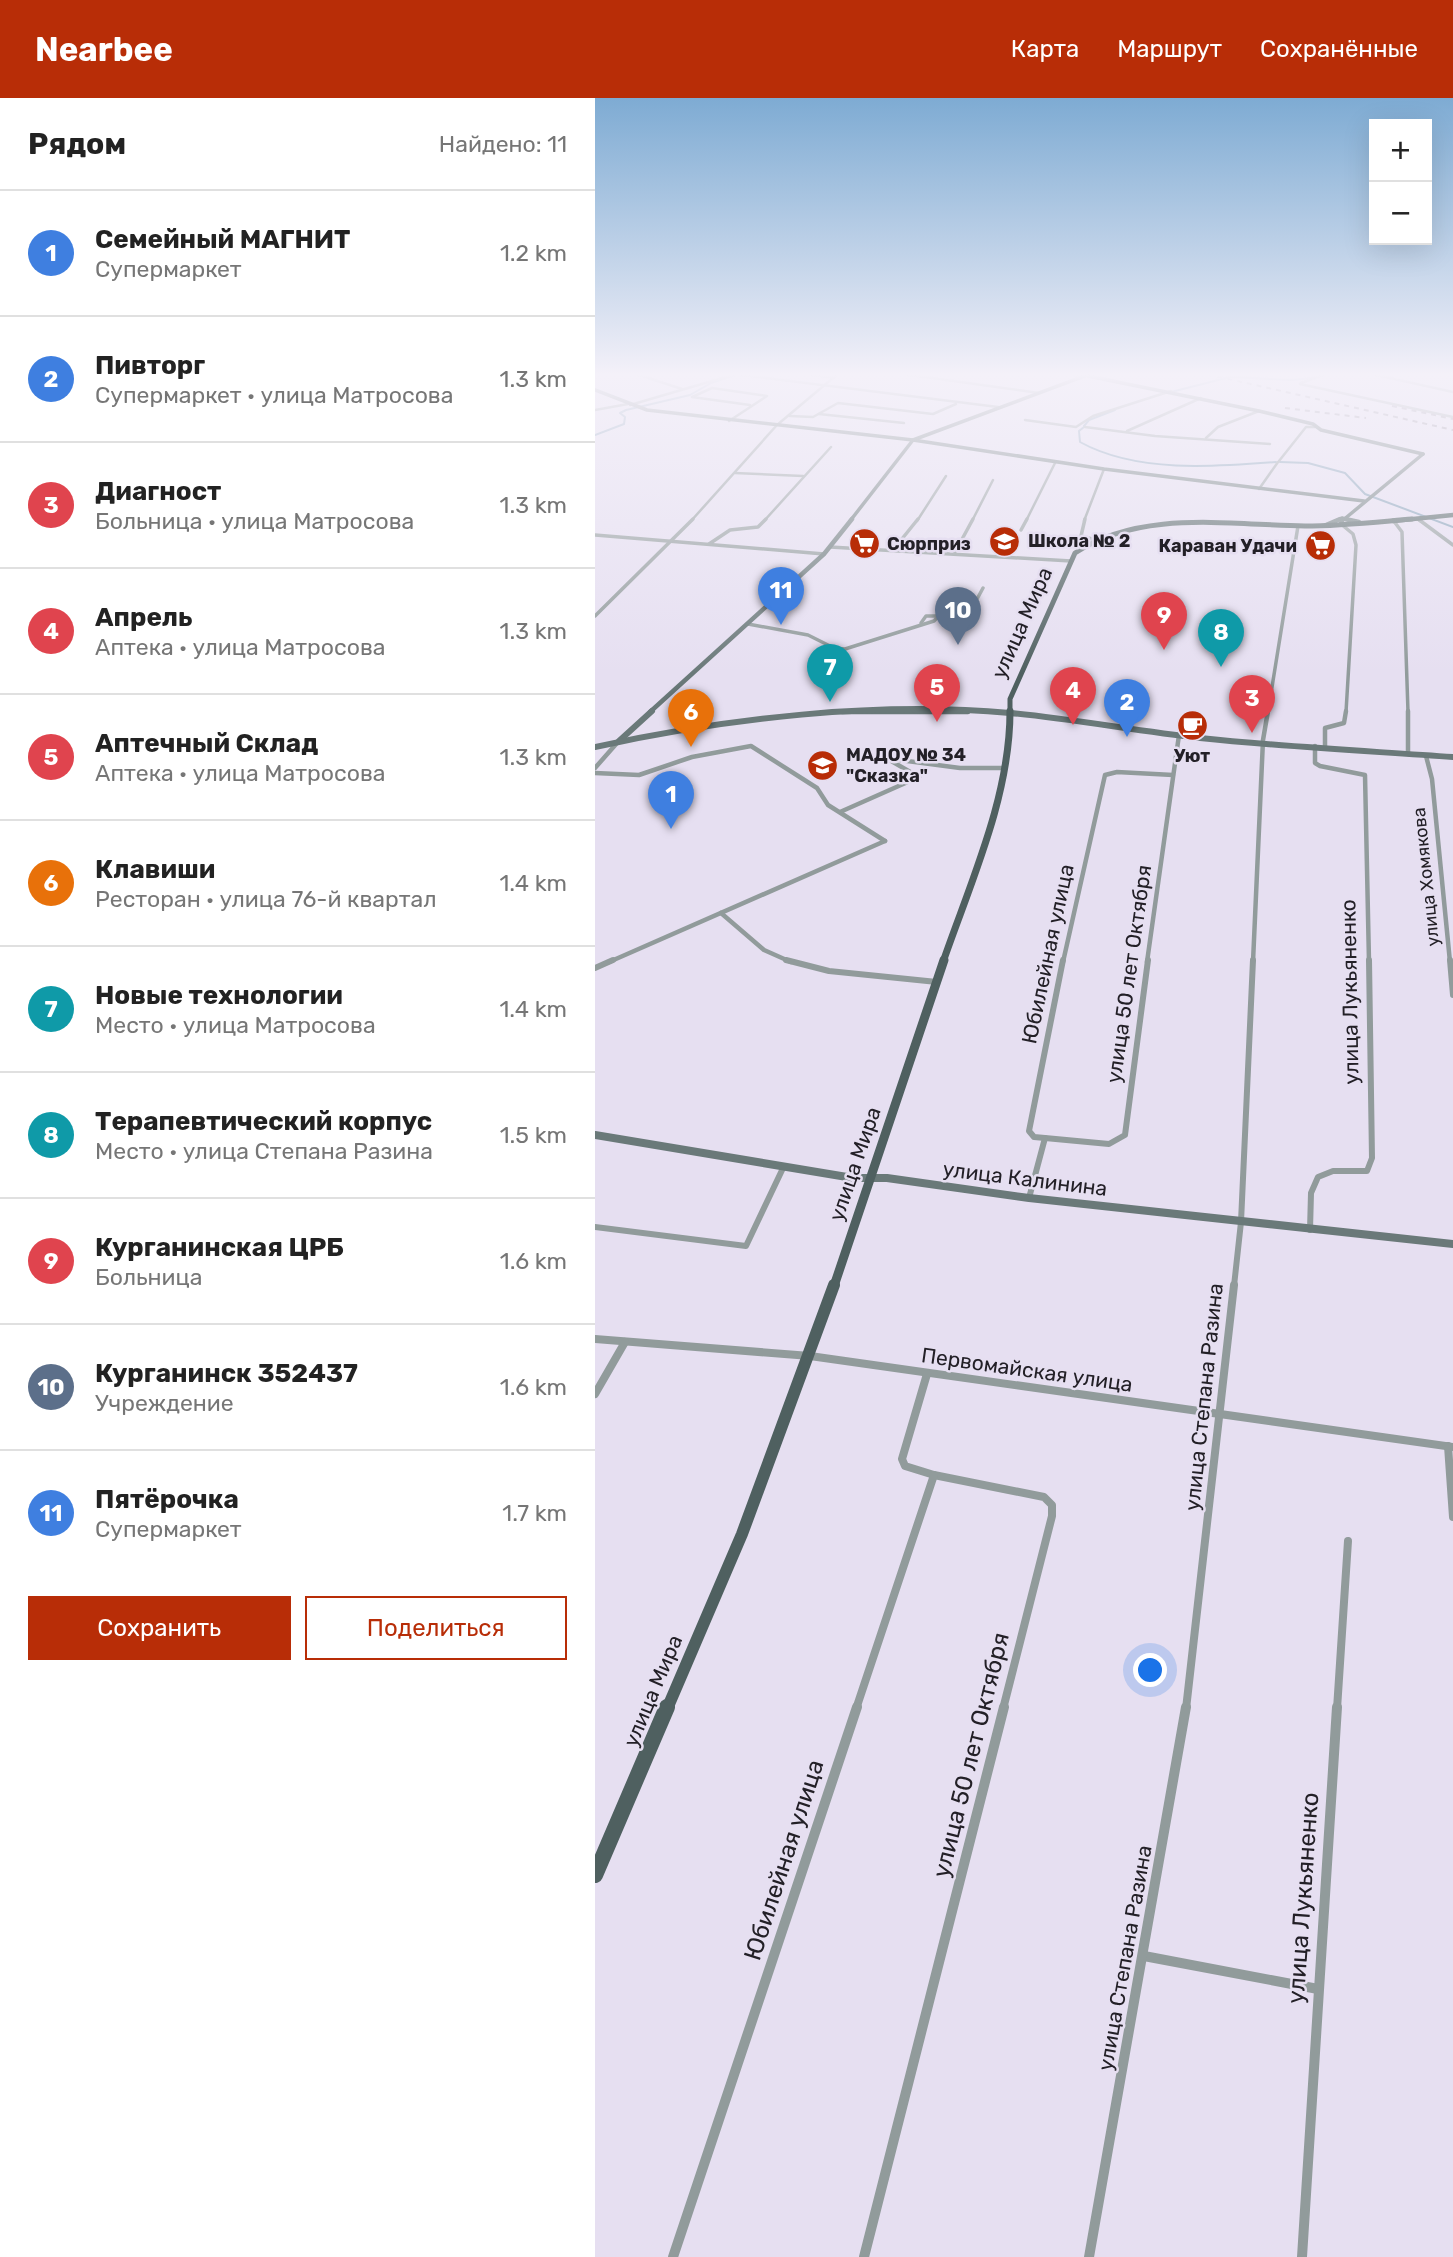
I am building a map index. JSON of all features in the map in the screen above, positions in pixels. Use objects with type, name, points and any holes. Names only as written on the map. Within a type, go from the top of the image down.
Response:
[{"type":"main road","points":[[1092,540],[1114,531],[1194,525],[1326,525],[1341,521],[1453,515]]},
{"type":"main road","name":"улица Мира","points":[[595,1875],[741,1534],[810,1356],[977,867],[1010,746],[1010,699],[1075,553],[1092,540]]},
{"type":"street","points":[[595,616],[672,541],[735,473],[803,475]]},
{"type":"street","points":[[709,544],[730,530],[758,527],[805,473]]},
{"type":"street","points":[[595,770],[617,743],[824,554],[888,473]]},
{"type":"street","points":[[1021,530],[1050,473]]},
{"type":"street","points":[[1092,540],[1081,536],[1080,531],[1103,473]]},
{"type":"street","points":[[1126,473],[1364,501]]},
{"type":"street","points":[[1259,489],[1270,473]]},
{"type":"street","points":[[1325,747],[1325,727],[1344,723],[1346,719],[1354,625],[1356,545],[1353,534],[1341,521],[1399,473]]},
{"type":"street","points":[[893,550],[902,535],[909,532],[946,476]]},
{"type":"street","points":[[954,554],[993,480]]},
{"type":"street","points":[[1421,517],[1453,545]]},
{"type":"street","points":[[1393,520],[1402,532],[1408,659],[1408,754]]},
{"type":"street","name":"улица Степана Разина","points":[[1089,2257],[1183,1731],[1241,1222],[1263,743],[1298,526]]},
{"type":"street","points":[[595,535],[824,554]]},
{"type":"street","points":[[830,547],[1071,561]]},
{"type":"street","points":[[942,612],[970,612],[983,588]]},
{"type":"street","points":[[748,624],[808,635],[834,648],[845,649],[937,620],[937,615],[955,593]]},
{"type":"street","points":[[595,747],[682,728],[845,712],[1009,713],[1179,735],[1453,757]]},
{"type":"street","name":"улица 50 лет Октября","points":[[1045,1138],[1109,1144],[1117,1142],[1125,1135],[1176,741],[1179,735]]},
{"type":"street","points":[[595,770],[639,775],[692,757],[751,746],[817,788],[828,804],[885,841],[595,968]]},
{"type":"street","name":"улица Лукьяненко","points":[[1311,1230],[1312,1185],[1318,1176],[1329,1171],[1367,1171],[1372,1158],[1366,779],[1359,772],[1315,763],[1315,747]]},
{"type":"street","name":"улица Хомякова","points":[[1426,756],[1432,779],[1453,995]]},
{"type":"street","points":[[840,812],[919,777],[887,758],[960,768],[1005,768]]},
{"type":"street","name":"Юбилейная улица","points":[[1045,1138],[1034,1137],[1029,1131],[1057,988],[1105,775],[1117,772],[1173,775]]},
{"type":"street","points":[[720,913],[769,953],[788,960],[844,972],[937,982]]},
{"type":"street","name":"улица Калинина","points":[[595,1135],[871,1178],[1453,1244]]},
{"type":"street","points":[[1029,1198],[1045,1138]]},
{"type":"street","points":[[595,1227],[746,1246],[784,1166]]},
{"type":"street","name":"Первомайская улица","points":[[595,1339],[810,1356],[1450,1446]]},
{"type":"street","points":[[595,1394],[625,1342]]},
{"type":"street","name":"улица 50 лет Октября","points":[[864,2257],[1052,1516],[1052,1505],[1045,1497],[934,1475],[905,1466],[902,1459],[927,1374]]},
{"type":"street","points":[[1450,1446],[1453,1517]]},
{"type":"street","name":"Юбилейная улица","points":[[673,2257],[934,1475]]},
{"type":"street","name":"улица Лукьяненко","points":[[1302,2257],[1348,1541]]},
{"type":"street","points":[[1144,1956],[1318,1989]]},
{"type":"waterway","points":[[1344,473],[1365,494],[1453,527]]},
{"type":"place","name":"Школа № 2","points":[[1005,541]]},
{"type":"place","name":"Сюрприз","points":[[864,544]]},
{"type":"place","name":"Караван Удачи","points":[[1320,546]]},
{"type":"place","name":"Пятёрочка","points":[[781,625]]},
{"type":"place","name":"Курганинск 352437","points":[[958,645]]},
{"type":"place","name":"Курганинская ЦРБ","points":[[1164,650]]},
{"type":"place","name":"Терапевтический корпус","points":[[1221,667]]},
{"type":"place","name":"Новые технологии","points":[[830,702]]},
{"type":"place","name":"Аптечный Склад","points":[[937,722]]},
{"type":"place","name":"Апрель","points":[[1073,725]]},
{"type":"place","name":"Уют","points":[[1192,726]]},
{"type":"place","name":"Диагност","points":[[1252,733]]},
{"type":"place","name":"Пивторг","points":[[1127,737]]},
{"type":"place","name":"Клавиши","points":[[691,747]]},
{"type":"place","name":"МАДОУ № 34 \"Сказка\"","points":[[823,765]]},
{"type":"place","name":"Семейный МАГНИТ","points":[[671,829]]}]
